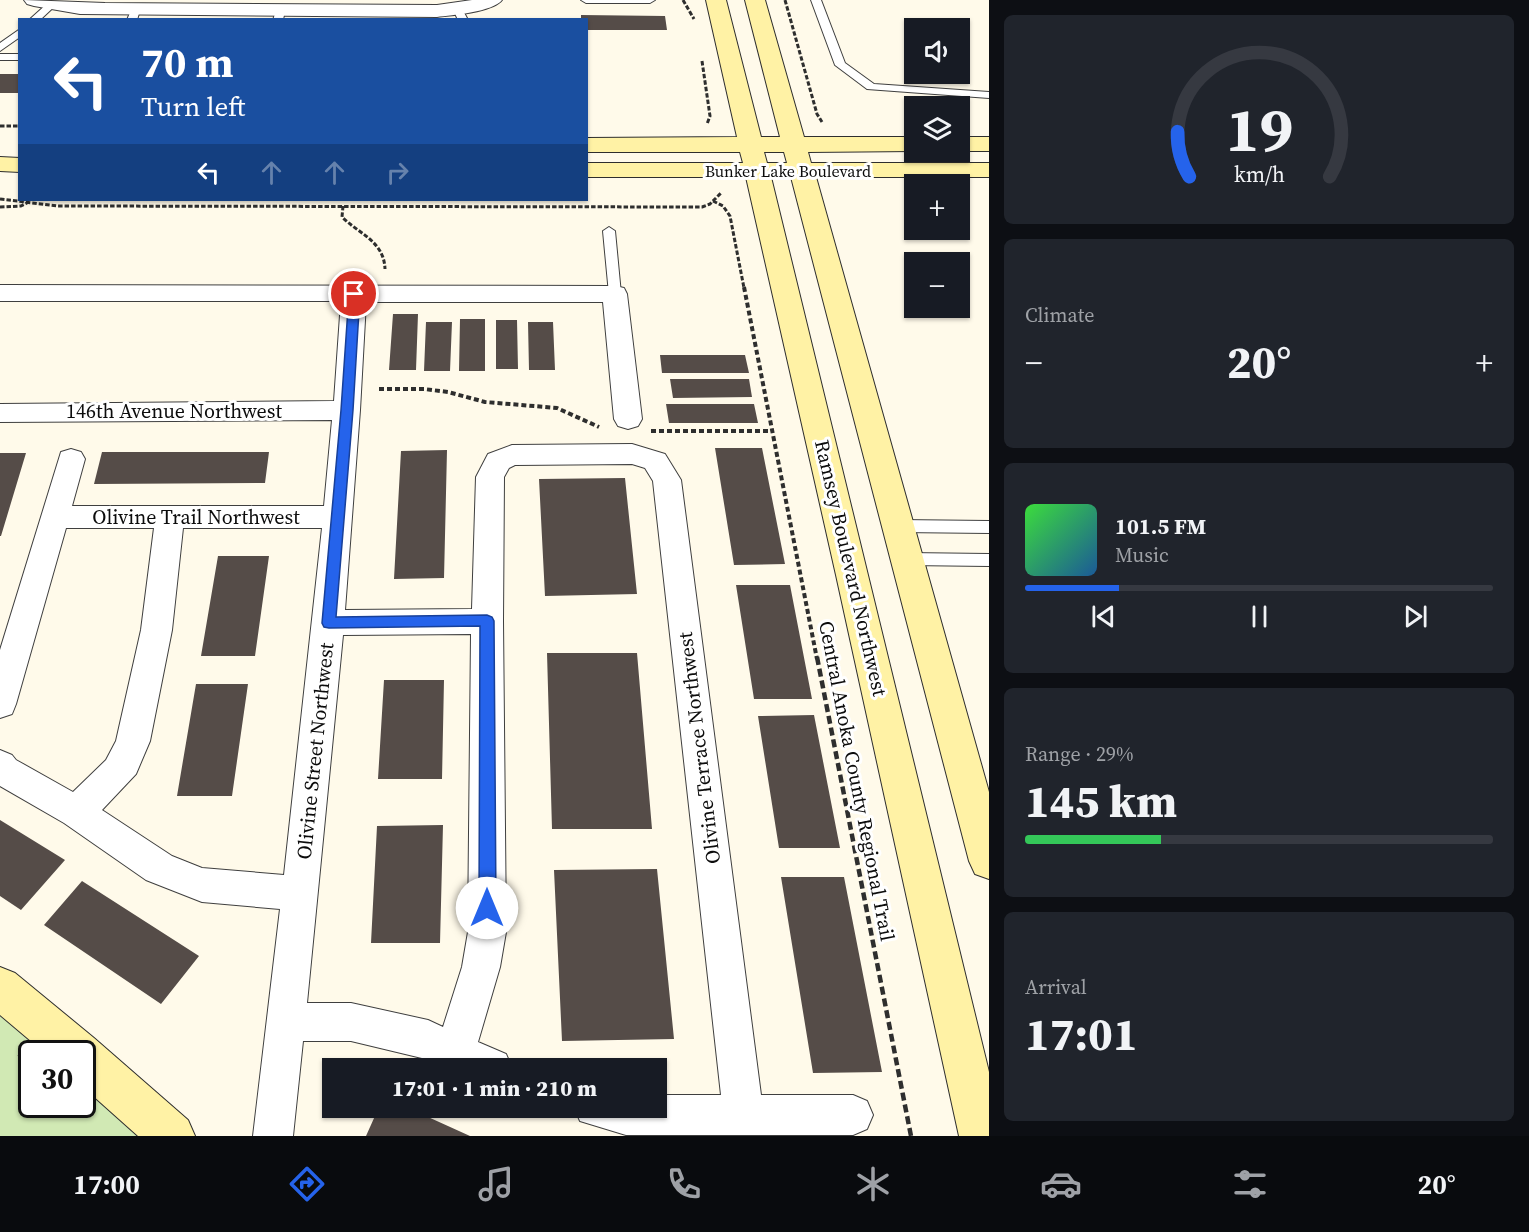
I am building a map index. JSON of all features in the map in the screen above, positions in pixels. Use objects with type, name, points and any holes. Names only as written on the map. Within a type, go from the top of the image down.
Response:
[{"type":"street","points":[[755,0],[989,861]]},
{"type":"street","points":[[43,2],[133,15],[279,15],[461,14],[490,1]]},
{"type":"street","name":"Ramsey Boulevard Northwest","points":[[706,11],[755,158],[982,1136]]},
{"type":"street","points":[[970,144],[989,144]]},
{"type":"street","name":"Bunker Lake Boulevard","points":[[588,145],[755,158]]},
{"type":"street","name":"Bunker Lake Boulevard","points":[[799,158],[904,145]]},
{"type":"street","points":[[0,146],[18,146]]},
{"type":"street","name":"Bunker Lake Boulevard","points":[[588,170],[755,158],[799,158],[989,170]]},
{"type":"street","points":[[0,164],[18,165]]},
{"type":"street","points":[[0,293],[615,294],[626,426]]},
{"type":"street","name":"Olivine Street Northwest","points":[[273,1136],[329,623],[347,410],[354,294]]},
{"type":"street","name":"146th Avenue Northwest","points":[[0,413],[347,410]]},
{"type":"street","name":"Olivine Terrace Northwest","points":[[455,1052],[481,966],[488,932],[487,621],[490,477],[498,461],[512,455],[632,454],[655,461],[667,480],[743,1114]]},
{"type":"street","points":[[0,704],[71,459]]},
{"type":"street","name":"Olivine Trail Northwest","points":[[55,517],[338,517]]},
{"type":"street","points":[[76,812],[112,777],[128,756],[135,735],[160,615],[169,517]]},
{"type":"street","points":[[329,623],[487,621]]},
{"type":"street","points":[[0,765],[4,771],[76,812],[159,868],[202,885],[254,891],[299,892]]},
{"type":"street","points":[[0,988],[64,1040]]},
{"type":"street","points":[[285,1022],[351,1022],[428,1040],[469,1058]]},
{"type":"street","points":[[96,1068],[172,1136]]},
{"type":"street","points":[[667,1115],[853,1115]]},
{"type":"lane","points":[[586,0],[650,0]]},
{"type":"lane","points":[[816,0],[840,65],[871,87],[989,95]]},
{"type":"lane","points":[[35,18],[43,2]]},
{"type":"lane","points":[[0,48],[18,34]]},
{"type":"lane","points":[[0,57],[18,57]]},
{"type":"lane","points":[[609,231],[615,294]]},
{"type":"lane","points":[[899,526],[989,527]]},
{"type":"lane","points":[[908,559],[989,560]]},
{"type":"path","points":[[683,0],[706,11]]},
{"type":"path","points":[[784,0],[817,114],[824,124]]},
{"type":"path","points":[[701,57],[711,116],[707,126]]},
{"type":"path","points":[[0,126],[18,126]]},
{"type":"path","points":[[0,200],[58,206],[702,207],[713,201],[720,192]]},
{"type":"path","name":"Central Anoka County Regional Trail","points":[[713,201],[723,206],[730,216],[911,1136]]},
{"type":"path","points":[[0,207],[21,206],[27,202]]},
{"type":"path","points":[[344,206],[342,217],[383,251],[386,270]]},
{"type":"path","points":[[379,389],[424,389],[448,392],[485,402],[557,408],[597,427],[773,431]]},
{"type":"green space","points":[[0,1014],[36,1040],[18,1040],[18,1118],[96,1118],[96,1089],[148,1136],[0,1136]]},
{"type":"building","points":[[581,15],[665,16],[667,30],[588,30],[588,18],[581,18]]},
{"type":"building","points":[[0,74],[18,74],[18,93],[0,93]]},
{"type":"building","points":[[393,314],[418,314],[416,370],[389,370]]},
{"type":"building","points":[[460,319],[485,319],[485,371],[459,371]]},
{"type":"building","points":[[496,320],[517,320],[518,369],[496,369]]},
{"type":"building","points":[[426,322],[452,322],[450,371],[424,371]]},
{"type":"building","points":[[528,322],[553,322],[555,370],[529,370]]},
{"type":"building","points":[[660,355],[745,355],[749,373],[662,373]]},
{"type":"building","points":[[670,379],[749,379],[752,397],[673,398]]},
{"type":"building","points":[[666,404],[754,404],[758,423],[669,423]]},
{"type":"building","points":[[715,448],[762,448],[785,564],[734,565]]},
{"type":"building","points":[[447,450],[444,578],[394,579],[401,451]]},
{"type":"building","points":[[102,452],[269,452],[265,483],[94,484]]},
{"type":"building","points":[[0,453],[26,453],[1,536],[0,536]]},
{"type":"building","points":[[625,478],[637,594],[545,596],[539,479]]},
{"type":"building","points":[[218,556],[269,556],[255,656],[201,656]]},
{"type":"building","points":[[736,585],[790,585],[812,699],[754,699]]},
{"type":"building","points":[[547,653],[637,653],[652,829],[552,829]]},
{"type":"building","points":[[384,680],[444,680],[442,779],[378,779]]},
{"type":"building","points":[[196,684],[248,684],[232,796],[177,796]]},
{"type":"building","points":[[814,715],[840,848],[779,848],[758,716]]},
{"type":"building","points":[[0,820],[65,860],[21,910],[0,896]]},
{"type":"building","points":[[443,825],[440,943],[371,943],[377,826]]},
{"type":"building","points":[[657,869],[674,1039],[562,1041],[554,870]]},
{"type":"building","points":[[781,877],[844,877],[882,1072],[813,1073]]},
{"type":"building","points":[[82,881],[199,956],[161,1004],[44,925]]},
{"type":"building","points":[[374,1118],[430,1118],[470,1136],[366,1136]]},
{"type":"route","points":[[354,294],[347,410],[329,623],[487,621],[487,908]]}]
